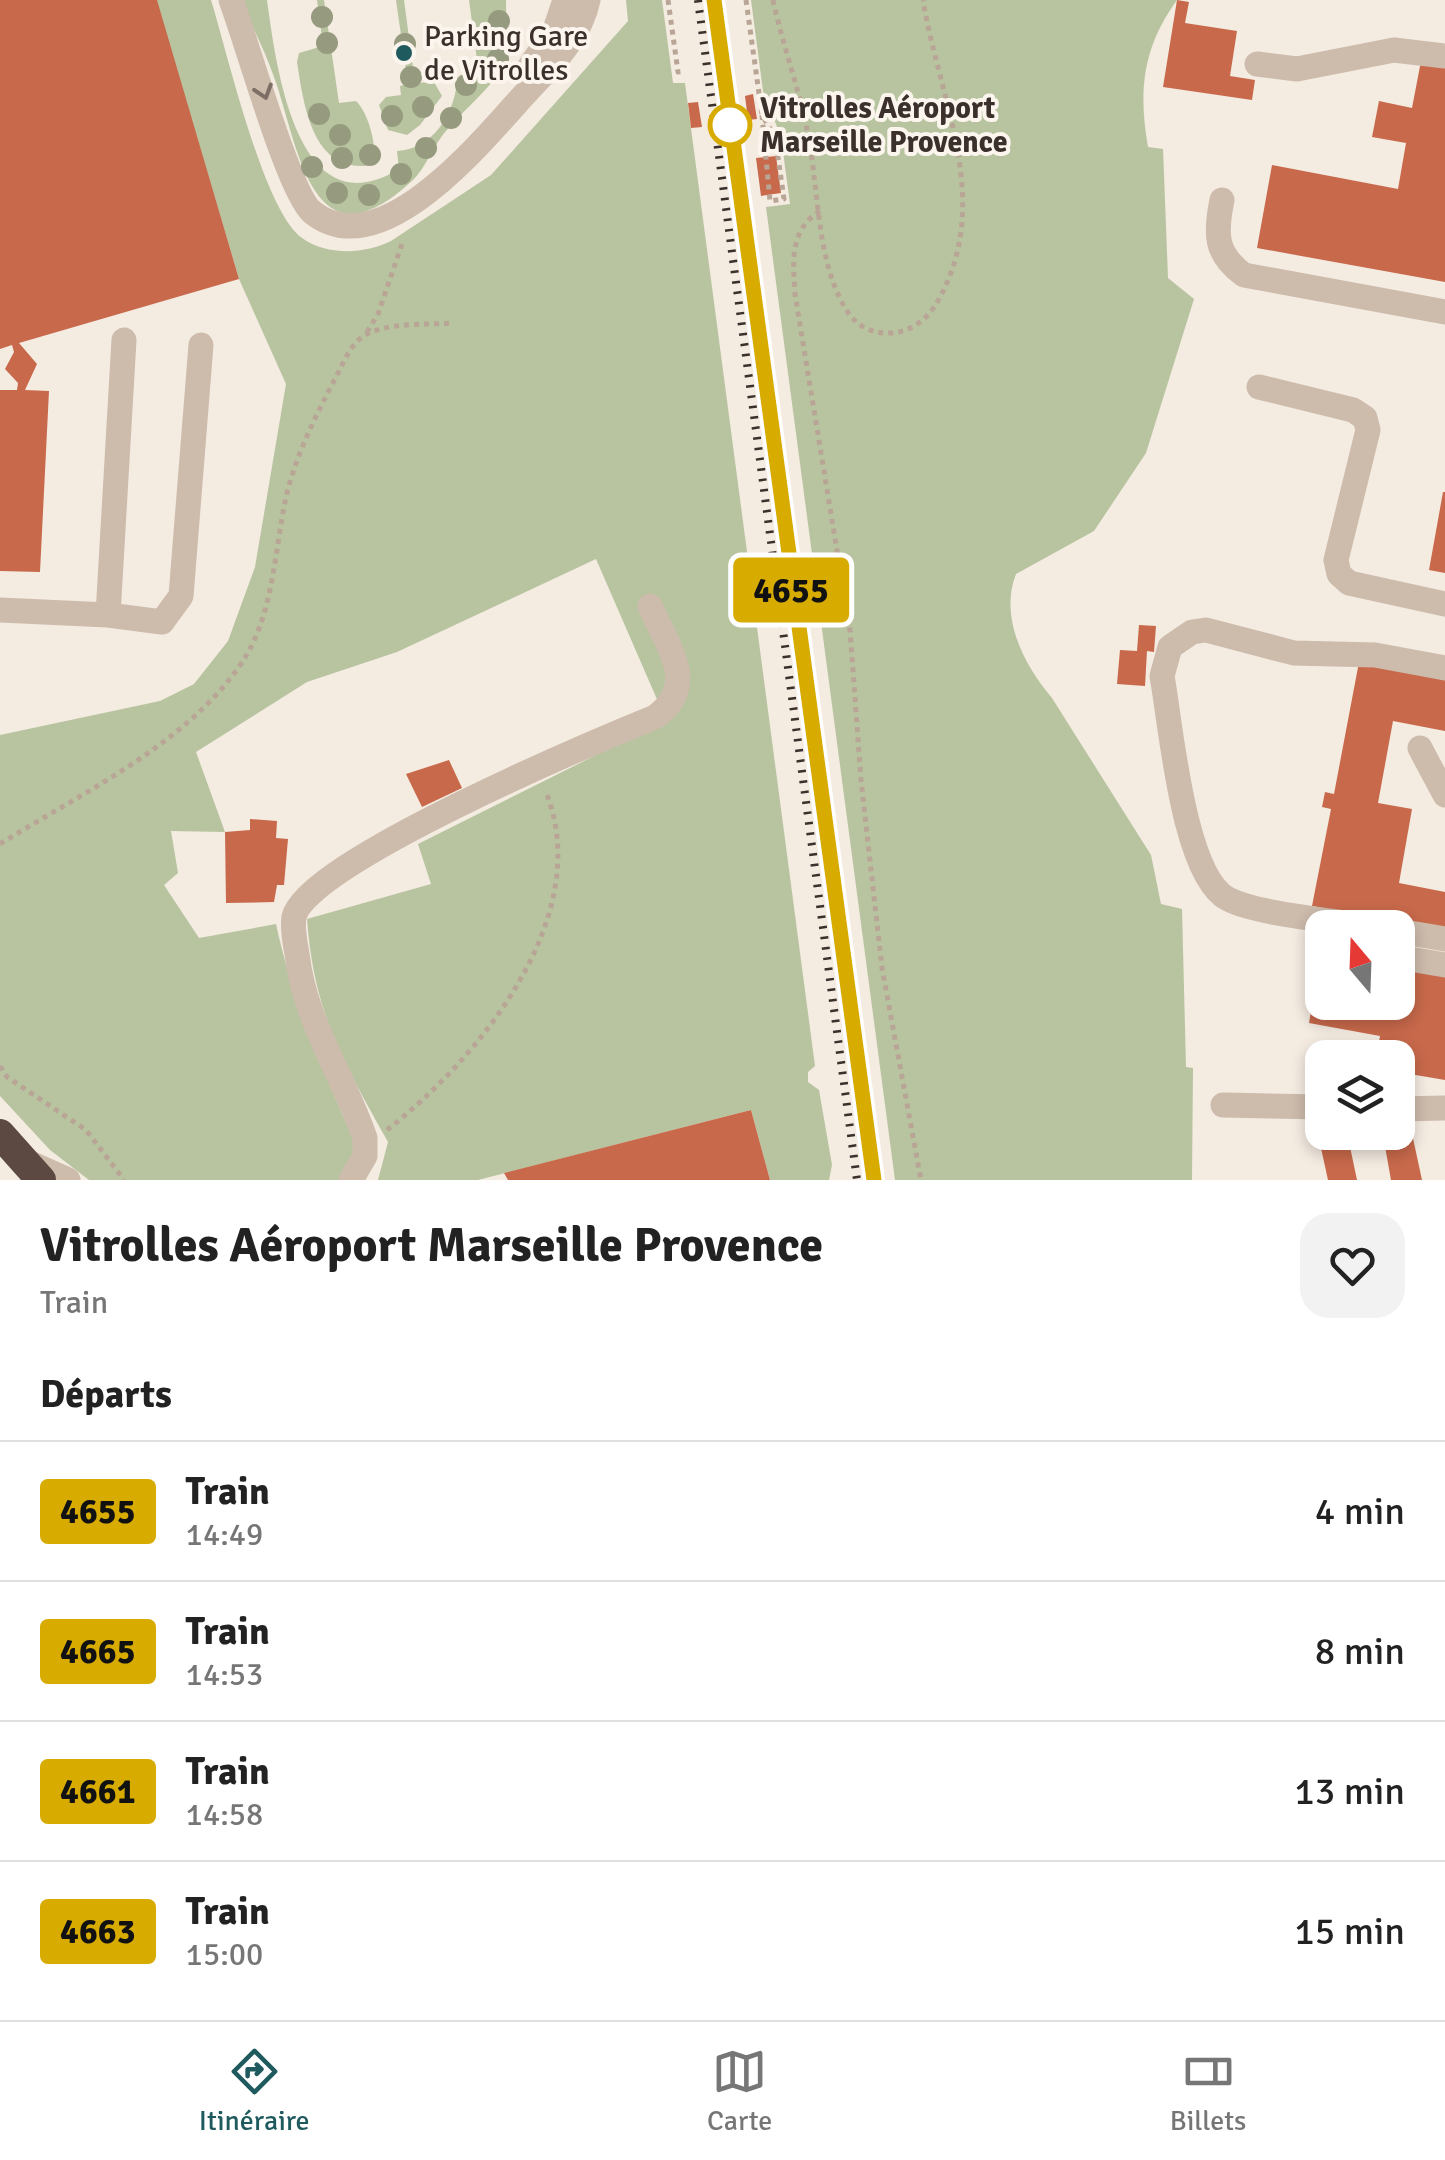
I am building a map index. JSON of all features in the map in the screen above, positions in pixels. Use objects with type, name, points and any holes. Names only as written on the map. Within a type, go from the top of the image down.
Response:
[{"type":"highway","points":[[0,1134],[32,1170]]},
{"type":"street","points":[[231,0],[298,196],[314,213],[337,224],[364,225],[391,214],[458,168],[569,44],[588,0]]},
{"type":"street","points":[[391,214],[434,175],[508,93],[550,39],[565,0]]},
{"type":"street","points":[[1257,64],[1297,69],[1394,50],[1445,56]]},
{"type":"street","points":[[1222,200],[1218,248],[1228,264],[1244,275],[1445,312]]},
{"type":"street","points":[[108,615],[124,340]]},
{"type":"street","points":[[0,610],[162,622],[181,596],[202,345]]},
{"type":"street","points":[[1258,387],[1353,410],[1365,418],[1368,430],[1336,560],[1339,574],[1349,583],[1445,604]]},
{"type":"street","points":[[351,1180],[358,1173],[365,1148],[360,1123],[306,1007],[294,932],[298,907],[318,885],[466,801],[655,717],[672,705],[680,689],[678,673],[650,606]]},
{"type":"street","points":[[1305,915],[1237,903],[1213,887],[1195,855],[1162,676],[1163,660],[1179,640],[1206,630],[1294,653],[1364,654],[1445,668]]},
{"type":"street","points":[[1420,748],[1445,795]]},
{"type":"street","points":[[1415,934],[1445,939]]},
{"type":"street","points":[[1415,960],[1445,965]]},
{"type":"street","points":[[1223,1105],[1305,1107]]},
{"type":"street","points":[[1415,1109],[1445,1108]]},
{"type":"street","points":[[32,1170],[68,1180]]},
{"type":"path","points":[[668,0],[678,72],[684,71]]},
{"type":"path","points":[[746,0],[762,115],[764,171],[770,201],[784,199],[774,137],[762,115]]},
{"type":"path","points":[[773,0],[807,127],[835,287],[857,324],[873,332],[892,334],[914,327],[934,309],[958,260],[964,228],[954,126],[923,0]]},
{"type":"path","points":[[820,212],[798,231],[792,262],[795,294],[850,630],[882,968],[921,1180]]},
{"type":"path","points":[[0,844],[158,746],[212,700],[244,660],[264,615],[286,501],[302,448],[354,344],[366,334],[378,314],[398,246],[409,234]]},
{"type":"path","points":[[366,334],[454,323]]},
{"type":"path","points":[[365,1148],[436,1092],[472,1052],[512,994],[547,920],[557,874],[556,831],[536,768]]},
{"type":"path","points":[[0,1066],[15,1083],[86,1130],[124,1180]]},
{"type":"green space","points":[[156,0],[211,0],[248,128],[274,196],[302,238],[323,248],[346,251],[370,249],[391,241],[491,175],[628,21],[626,0],[662,0],[673,83],[685,83],[815,1066],[808,1072],[808,1082],[819,1090],[832,1165],[829,1180],[770,1180],[751,1110],[478,1180],[378,1180],[388,1142],[333,1036],[316,983],[307,919],[431,884],[418,844],[666,720],[596,559],[397,652],[307,682],[196,752],[225,832],[171,831],[178,873],[164,885],[199,938],[276,924],[301,1010],[357,1148],[340,1180],[89,1180],[50,1150],[0,1096],[0,735],[160,701],[194,684],[228,641],[255,567],[286,384],[239,279]]},
{"type":"green space","points":[[241,0],[267,0],[277,62],[298,132],[314,160],[336,178],[364,182],[399,169],[397,151],[410,149],[431,137],[446,117],[457,82],[479,75],[469,0],[506,0],[507,60],[442,136],[413,180],[379,206],[352,214],[331,207],[315,190],[302,165],[270,67]]},
{"type":"green space","points":[[317,0],[324,0],[339,103],[356,101],[365,113],[373,141],[372,165],[352,165],[336,159],[324,149],[308,117],[297,62],[299,53],[323,46]]},
{"type":"green space","points":[[396,0],[404,0],[415,83],[434,82],[442,96],[407,135],[388,130],[379,105],[386,97],[401,95],[400,86],[408,84]]},
{"type":"green space","points":[[751,0],[1177,0],[1150,52],[1144,107],[1148,147],[1163,149],[1168,278],[1194,299],[1146,453],[1094,531],[1016,574],[1011,607],[1017,640],[1032,671],[1151,855],[1161,904],[1182,909],[1186,1067],[1193,1068],[1192,1180],[895,1180],[766,207],[790,204],[781,137],[763,91]]},
{"type":"building","points":[[0,0],[157,0],[239,279],[19,343],[37,364],[25,390],[49,391],[40,572],[0,571],[0,390],[17,390],[18,383],[5,369],[14,352],[12,345],[0,349]]},
{"type":"building","points":[[1177,0],[1189,2],[1185,23],[1237,31],[1230,76],[1255,80],[1252,100],[1163,87]]},
{"type":"building","points":[[1421,61],[1445,66],[1445,282],[1257,248],[1272,165],[1398,189],[1406,143],[1372,137],[1379,101],[1412,108]]},
{"type":"building","points":[[753,94],[757,119],[748,120],[745,96]]},
{"type":"building","points":[[698,102],[702,127],[691,128],[688,103]]},
{"type":"building","points":[[776,156],[781,193],[761,196],[756,158]]},
{"type":"building","points":[[1445,492],[1445,573],[1429,570]]},
{"type":"building","points":[[1139,625],[1156,626],[1154,652],[1147,651],[1145,686],[1117,684],[1120,650],[1137,651]]},
{"type":"building","points":[[1359,662],[1445,678],[1445,731],[1393,721],[1378,803],[1412,809],[1399,883],[1445,892],[1445,931],[1415,925],[1415,910],[1333,910],[1312,906],[1331,809],[1322,807],[1325,792],[1334,794]]},
{"type":"building","points":[[449,760],[462,788],[422,807],[406,774]]},
{"type":"building","points":[[250,819],[277,821],[276,838],[288,839],[284,885],[277,885],[274,902],[226,903],[225,832],[250,830]]},
{"type":"building","points":[[1415,969],[1445,974],[1445,1080],[1415,1075],[1415,1040],[1379,1040],[1380,1036],[1309,1023],[1415,1020]]},
{"type":"building","points":[[751,1110],[770,1180],[508,1180],[504,1173]]},
{"type":"building","points":[[1415,1148],[1422,1180],[1391,1180],[1386,1150]]},
{"type":"building","points":[[1321,1150],[1351,1150],[1357,1180],[1328,1180]]},
{"type":"railway","points":[[698,0],[857,1180]]},
{"type":"railway","points":[[714,0],[874,1180]]},
{"type":"train","name":"4655","points":[[714,0],[845,993],[874,1180]]},
{"type":"place","name":"Parking Gare de Vitrolles","points":[[404,53]]},
{"type":"place","name":"Vitrolles Aéroport Marseille Provence","points":[[730,125]]}]
